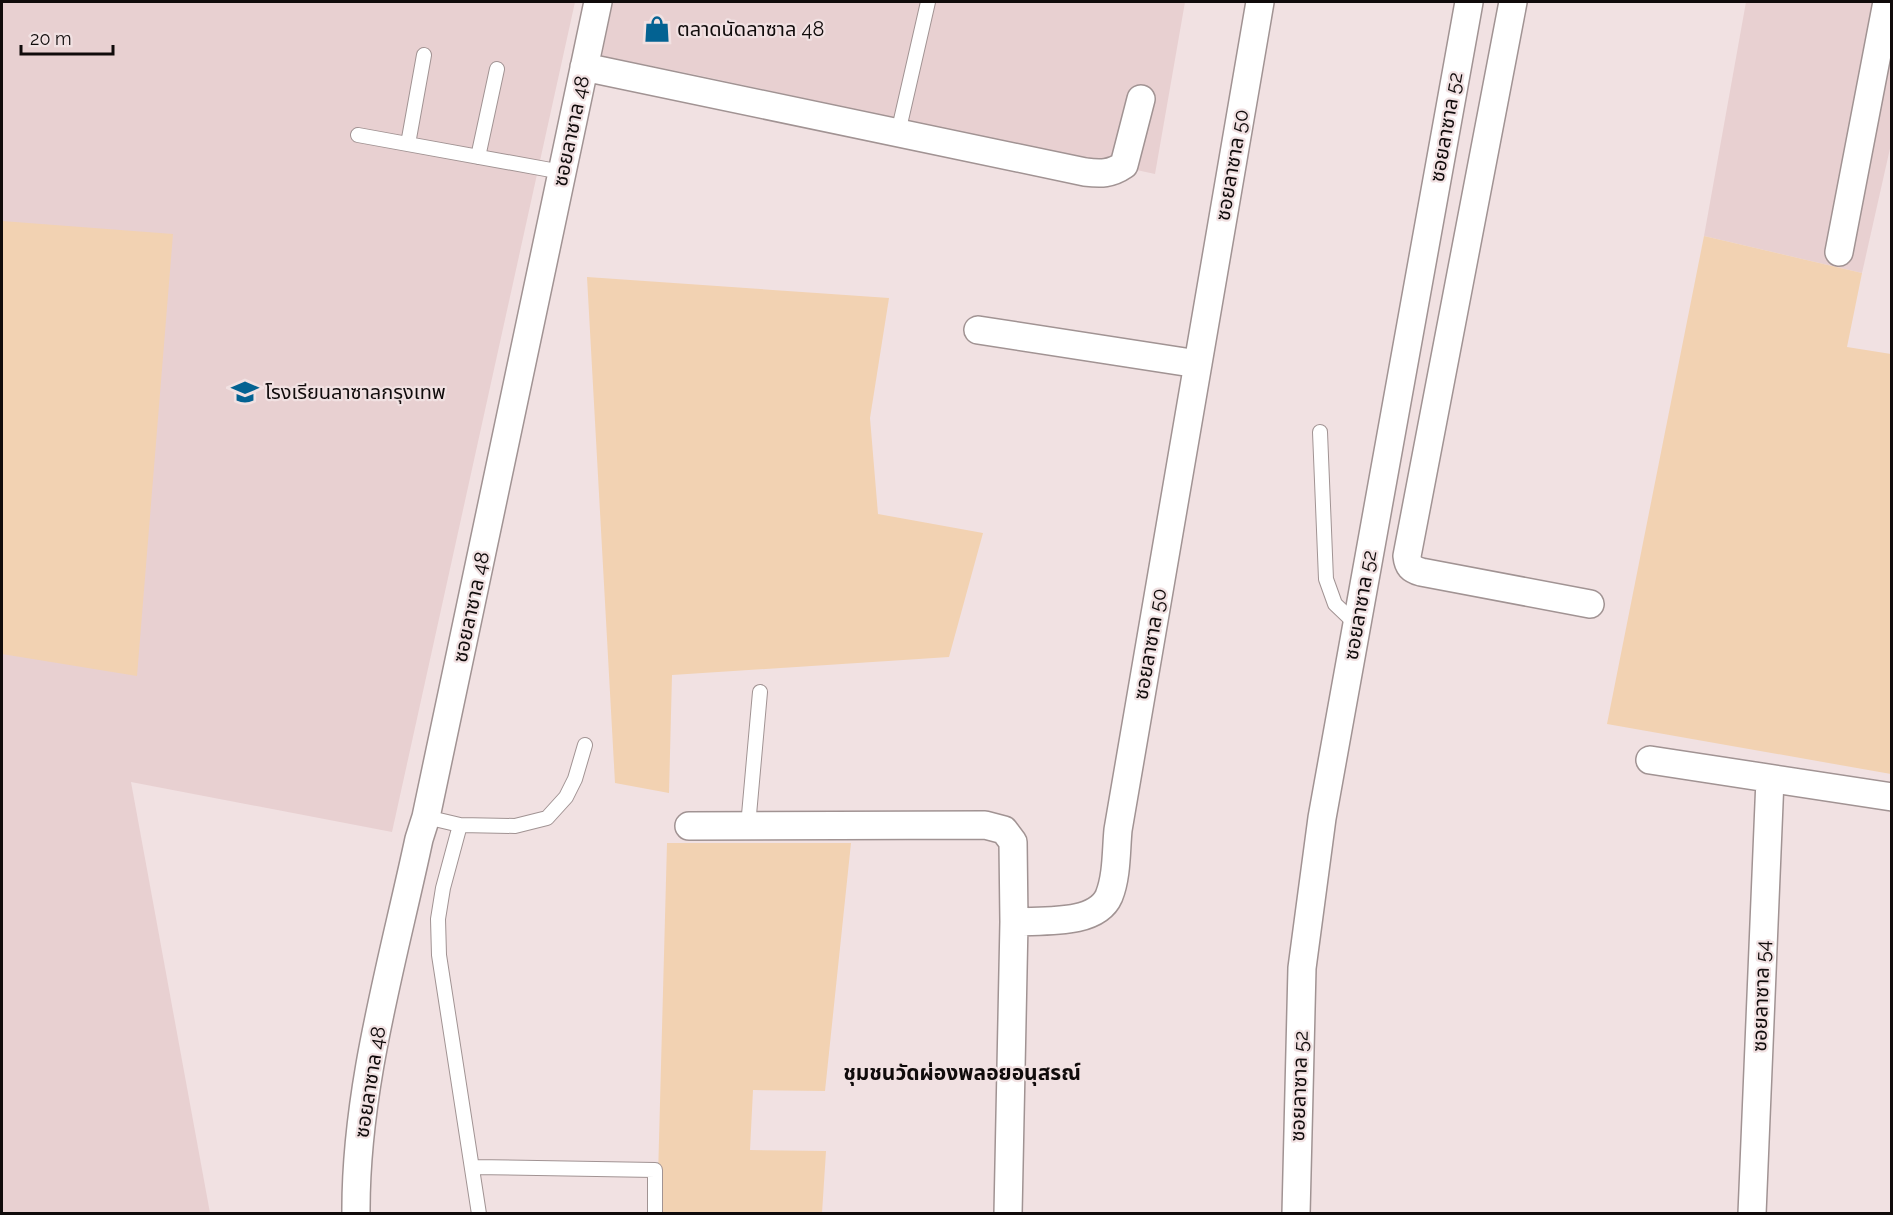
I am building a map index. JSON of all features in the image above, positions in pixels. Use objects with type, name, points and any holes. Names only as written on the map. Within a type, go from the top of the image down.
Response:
[{"type":"street","name":"ซอยลาซาล 48","points":[[356,1214],[367,1078],[419,839],[426,817],[598,2]]},
{"type":"street","name":"ซอยลาซาล 50","points":[[1014,922],[1088,916],[1100,908],[1109,897],[1115,873],[1118,830],[1260,2]]},
{"type":"street","name":"ซอยลาซาล 52","points":[[1296,1214],[1302,968],[1322,818],[1469,2]]},
{"type":"street","points":[[1513,2],[1407,562],[1410,567],[1421,572],[1590,604]]},
{"type":"street","points":[[1839,252],[1887,2]]},
{"type":"street","points":[[584,67],[1085,172],[1113,172],[1124,165],[1141,99]]},
{"type":"street","points":[[978,330],[1198,364]]},
{"type":"street","points":[[1650,760],[1892,797]]},
{"type":"street","name":"ซอยลาซาล 54","points":[[1752,1214],[1770,780]]},
{"type":"street","points":[[689,826],[985,825],[1004,830],[1013,842],[1014,922],[1008,1214]]},
{"type":"lane","points":[[898,133],[928,2]]},
{"type":"lane","points":[[408,144],[424,55]]},
{"type":"lane","points":[[478,157],[497,69]]},
{"type":"lane","points":[[358,135],[562,172]]},
{"type":"lane","points":[[1320,432],[1326,579],[1335,604],[1357,625]]},
{"type":"lane","points":[[748,826],[760,692]]},
{"type":"lane","points":[[426,817],[460,825],[515,826],[546,818],[566,797],[575,779],[585,746]]},
{"type":"lane","points":[[460,825],[443,888],[438,919],[439,955],[479,1214]]},
{"type":"lane","points":[[472,1167],[655,1170],[655,1214]]},
{"type":"shaded area","name":"โรงเรียนลาซาลกรุงเทพ","points":[[2,2],[575,2],[392,832],[131,782],[210,1213],[2,1214]]},
{"type":"shaded area","points":[[613,2],[1185,2],[1155,174],[602,56]]},
{"type":"shaded area","points":[[1746,2],[1891,2],[1891,144],[1862,273],[1704,236]]},
{"type":"shaded area","points":[[2,221],[173,234],[137,676],[2,654]]},
{"type":"shaded area","points":[[1704,236],[1862,273],[1847,347],[1891,354],[1891,774],[1607,724]]},
{"type":"shaded area","points":[[587,277],[889,298],[870,418],[878,514],[983,533],[949,657],[672,675],[669,793],[615,783]]},
{"type":"shaded area","points":[[667,843],[851,843],[825,1091],[753,1090],[750,1150],[826,1151],[822,1213],[657,1214]]},
{"type":"place","name":"ตลาดนัดลาซาล 48","points":[[657,29]]},
{"type":"place","name":"โรงเรียนลาซาลกรุงเทพ","points":[[245,392]]},
{"type":"district","name":"ชุมชนวัดผ่องพลอยอนุสรณ์","points":[[962,1072]]}]
